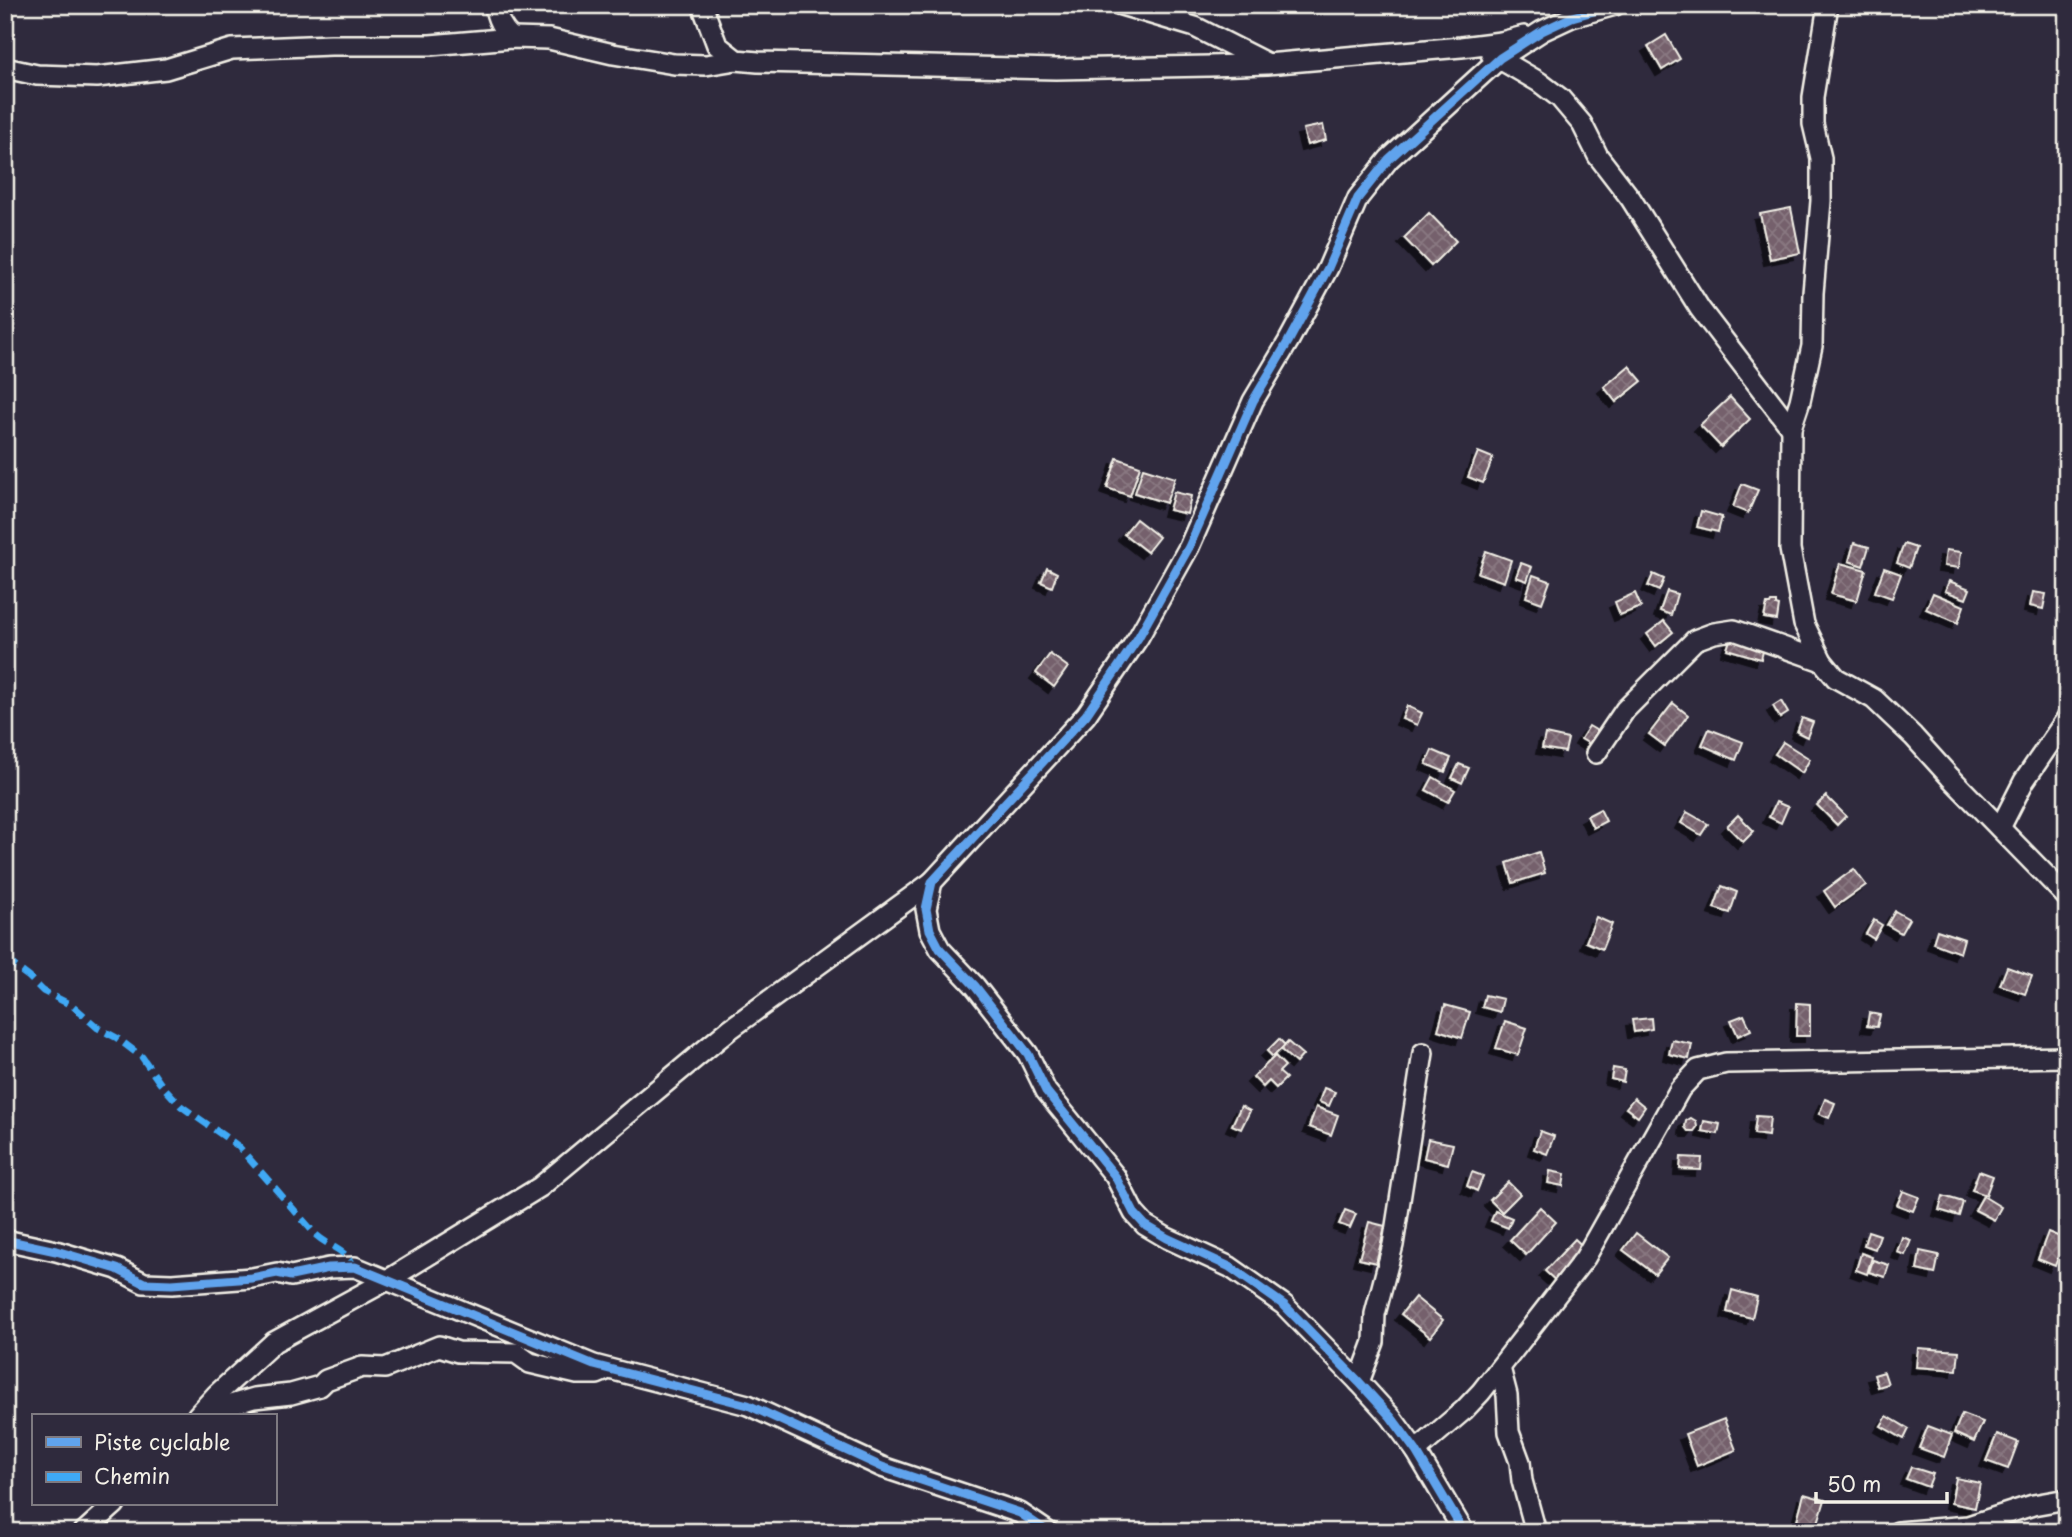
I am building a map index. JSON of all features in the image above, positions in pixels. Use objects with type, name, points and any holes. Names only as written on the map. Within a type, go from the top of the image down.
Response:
[{"type":"street","points":[[495,5],[502,29],[512,38]]},
{"type":"street","points":[[702,5],[717,45],[736,60]]},
{"type":"street","points":[[1121,5],[1195,27],[1267,64]]},
{"type":"street","points":[[5,68],[37,75],[97,77],[166,69],[232,49],[430,44],[512,38],[549,39],[613,54],[674,64],[706,65],[736,60],[1056,69],[1267,64],[1501,42],[1542,31],[1572,18],[1615,5]]},
{"type":"street","points":[[1828,5],[1813,97],[1813,124],[1821,158],[1821,201],[1813,293],[1812,346],[1791,428],[1790,549],[1804,624],[1822,661],[1836,678],[1874,699],[1913,736],[2067,897]]},
{"type":"street","points":[[199,1414],[274,1342],[386,1281],[540,1187],[730,1029],[932,882],[1086,715],[1138,638],[1189,547],[1253,401],[1328,268],[1359,198],[1389,159],[1500,58],[1542,31]]},
{"type":"street","points":[[1461,47],[1483,51],[1500,58],[1560,98],[1582,124],[1598,156],[1631,199],[1700,309],[1791,428]]},
{"type":"street","points":[[1596,753],[1625,710],[1695,640],[1734,630],[1822,661]]},
{"type":"street","points":[[2000,828],[2024,781],[2067,718]]},
{"type":"street","points":[[932,882],[926,909],[930,930],[940,949],[975,986],[1028,1054],[1045,1091],[1115,1176],[1134,1213],[1145,1225],[1167,1238],[1230,1266],[1284,1305],[1391,1417],[1416,1451],[1464,1532]]},
{"type":"street","points":[[892,911],[927,916]]},
{"type":"street","points":[[1359,1382],[1374,1342],[1375,1314],[1393,1245],[1423,1054]]},
{"type":"street","points":[[1416,1451],[1481,1392],[1585,1258],[1679,1088],[1698,1070],[1726,1063],[2067,1057]]},
{"type":"street","points":[[5,1240],[56,1251],[117,1269],[144,1283],[172,1284],[253,1278],[276,1273],[291,1276],[329,1268],[355,1267],[594,1365],[748,1405],[881,1467],[1020,1513],[1048,1532]]},
{"type":"street","points":[[213,1414],[227,1406],[254,1398],[291,1394],[320,1386],[326,1380],[362,1367],[385,1367],[439,1346],[458,1352],[516,1353],[530,1363],[577,1374],[597,1374],[608,1369]]},
{"type":"street","points":[[1500,1368],[1507,1395],[1509,1432],[1520,1462],[1536,1532]]},
{"type":"street","points":[[1898,1532],[1968,1526],[2033,1505],[2067,1499]]},
{"type":"street","points":[[84,1532],[113,1506]]},
{"type":"building","points":[[1666,35],[1680,59],[1662,70],[1648,46]]},
{"type":"building","points":[[1323,125],[1326,140],[1307,145],[1303,129]]},
{"type":"building","points":[[1791,208],[1800,253],[1770,259],[1760,214]]},
{"type":"building","points":[[1429,213],[1456,241],[1431,266],[1404,238]]},
{"type":"building","points":[[1629,366],[1642,381],[1616,402],[1604,387]]},
{"type":"building","points":[[1730,397],[1750,419],[1721,447],[1700,425]]},
{"type":"building","points":[[1478,452],[1493,458],[1483,483],[1468,477]]},
{"type":"building","points":[[1117,458],[1140,466],[1130,496],[1107,488]]},
{"type":"building","points":[[1143,468],[1175,478],[1166,503],[1135,493]]},
{"type":"building","points":[[1742,484],[1758,490],[1748,513],[1733,507]]},
{"type":"building","points":[[1174,492],[1191,496],[1187,514],[1169,510]]},
{"type":"building","points":[[1701,511],[1722,517],[1718,532],[1697,527]]},
{"type":"building","points":[[1136,519],[1159,537],[1147,552],[1124,534]]},
{"type":"building","points":[[1854,543],[1869,547],[1863,566],[1849,561]]},
{"type":"building","points":[[1904,544],[1916,548],[1909,568],[1897,563]]},
{"type":"building","points":[[1946,550],[1961,552],[1959,568],[1944,566]]},
{"type":"building","points":[[1486,551],[1511,560],[1504,582],[1478,573]]},
{"type":"building","points":[[1521,563],[1532,567],[1527,581],[1516,577]]},
{"type":"building","points":[[1840,563],[1866,570],[1857,601],[1831,594]]},
{"type":"building","points":[[1047,568],[1057,573],[1052,587],[1041,582]]},
{"type":"building","points":[[1884,568],[1901,574],[1892,598],[1875,592]]},
{"type":"building","points":[[1653,574],[1664,579],[1659,591],[1648,586]]},
{"type":"building","points":[[1533,575],[1550,581],[1542,603],[1526,597]]},
{"type":"building","points":[[1949,581],[1970,589],[1966,599],[1945,591]]},
{"type":"building","points":[[1667,591],[1677,594],[1671,615],[1660,611]]},
{"type":"building","points":[[2033,592],[2046,594],[2043,609],[2030,606]]},
{"type":"building","points":[[1635,593],[1641,607],[1620,615],[1615,602]]},
{"type":"building","points":[[1933,593],[1964,606],[1958,623],[1926,609]]},
{"type":"building","points":[[1776,602],[1779,606],[1777,620],[1764,618],[1767,604]]},
{"type":"building","points":[[1664,621],[1673,632],[1656,646],[1647,634]]},
{"type":"building","points":[[1732,634],[1765,644],[1761,659],[1727,649]]},
{"type":"building","points":[[1050,654],[1068,667],[1054,687],[1036,673]]},
{"type":"building","points":[[1781,701],[1788,713],[1780,718],[1773,706]]},
{"type":"building","points":[[1673,703],[1688,715],[1665,746],[1649,734]]},
{"type":"building","points":[[1407,706],[1422,713],[1417,725],[1402,719]]},
{"type":"building","points":[[1802,718],[1813,722],[1807,737],[1797,732]]},
{"type":"building","points":[[1589,726],[1601,733],[1593,746],[1581,739]]},
{"type":"building","points":[[1709,729],[1743,742],[1736,760],[1702,745]]},
{"type":"building","points":[[1545,734],[1568,739],[1565,752],[1542,748]]},
{"type":"building","points":[[1783,742],[1810,759],[1802,773],[1775,754]]},
{"type":"building","points":[[1432,750],[1451,758],[1445,772],[1426,764]]},
{"type":"building","points":[[1459,764],[1469,768],[1462,783],[1452,778]]},
{"type":"building","points":[[1433,777],[1455,790],[1448,802],[1426,790]]},
{"type":"building","points":[[1826,796],[1846,816],[1837,825],[1817,805]]},
{"type":"building","points":[[1776,802],[1788,807],[1781,823],[1769,817]]},
{"type":"building","points":[[1600,809],[1606,821],[1593,828],[1587,816]]},
{"type":"building","points":[[1687,812],[1708,824],[1701,835],[1681,823]]},
{"type":"building","points":[[1738,815],[1754,831],[1743,842],[1727,826]]},
{"type":"building","points":[[1539,852],[1545,873],[1513,883],[1507,863]]},
{"type":"building","points":[[1854,869],[1866,885],[1835,907],[1824,891]]},
{"type":"building","points":[[1722,886],[1737,892],[1730,913],[1714,908]]},
{"type":"building","points":[[1895,911],[1909,919],[1901,933],[1887,925]]},
{"type":"building","points":[[1596,917],[1612,924],[1602,949],[1586,942]]},
{"type":"building","points":[[1874,920],[1882,925],[1874,939],[1866,934]]},
{"type":"building","points":[[1937,930],[1964,939],[1960,953],[1933,943]]},
{"type":"building","points":[[2007,967],[2032,976],[2025,994],[2000,985]]},
{"type":"building","points":[[1485,995],[1503,999],[1500,1012],[1482,1007]]},
{"type":"building","points":[[1797,1003],[1810,1004],[1810,1036],[1796,1036]]},
{"type":"building","points":[[1445,1005],[1470,1012],[1462,1038],[1438,1030]]},
{"type":"building","points":[[1869,1013],[1880,1015],[1877,1027],[1867,1026]]},
{"type":"building","points":[[1744,1015],[1751,1030],[1738,1036],[1731,1020]]},
{"type":"building","points":[[1651,1018],[1652,1029],[1634,1032],[1632,1020]]},
{"type":"building","points":[[1505,1021],[1527,1028],[1518,1055],[1496,1048]]},
{"type":"building","points":[[1279,1039],[1285,1045],[1273,1057],[1267,1051]]},
{"type":"building","points":[[1672,1040],[1692,1044],[1689,1059],[1669,1054]]},
{"type":"building","points":[[1288,1042],[1303,1055],[1296,1063],[1281,1050]]},
{"type":"building","points":[[1275,1056],[1285,1066],[1279,1072],[1286,1078],[1276,1088],[1269,1081],[1263,1087],[1253,1077]]},
{"type":"building","points":[[1613,1068],[1625,1070],[1623,1082],[1611,1079]]},
{"type":"building","points":[[1324,1088],[1335,1092],[1329,1106],[1319,1102]]},
{"type":"building","points":[[1634,1098],[1645,1107],[1638,1117],[1626,1108]]},
{"type":"building","points":[[1825,1099],[1835,1103],[1829,1118],[1819,1114]]},
{"type":"building","points":[[1241,1106],[1250,1111],[1241,1129],[1232,1125]]},
{"type":"building","points":[[1316,1107],[1338,1115],[1331,1135],[1309,1127]]},
{"type":"building","points":[[1756,1116],[1770,1117],[1768,1136],[1754,1134]]},
{"type":"building","points":[[1691,1118],[1696,1121],[1697,1127],[1694,1131],[1688,1131],[1685,1127],[1686,1121]]},
{"type":"building","points":[[1704,1121],[1720,1124],[1718,1134],[1702,1131]]},
{"type":"building","points":[[1540,1131],[1554,1136],[1547,1154],[1534,1149]]},
{"type":"building","points":[[1428,1139],[1453,1144],[1448,1164],[1424,1158]]},
{"type":"building","points":[[1681,1157],[1702,1158],[1701,1170],[1680,1169]]},
{"type":"building","points":[[1550,1171],[1565,1174],[1563,1186],[1548,1183]]},
{"type":"building","points":[[1979,1171],[1993,1176],[1986,1195],[1972,1190]]},
{"type":"building","points":[[1472,1172],[1483,1176],[1477,1191],[1467,1186]]},
{"type":"building","points":[[1508,1182],[1520,1194],[1502,1212],[1490,1200]]},
{"type":"building","points":[[1903,1191],[1919,1197],[1913,1211],[1897,1205]]},
{"type":"building","points":[[1943,1196],[1963,1202],[1959,1216],[1939,1210]]},
{"type":"building","points":[[1983,1196],[2001,1207],[1994,1220],[1975,1210]]},
{"type":"building","points":[[1540,1207],[1556,1222],[1526,1255],[1510,1240]]},
{"type":"building","points":[[1345,1210],[1356,1214],[1350,1228],[1339,1224]]},
{"type":"building","points":[[1495,1211],[1512,1218],[1508,1228],[1491,1221]]},
{"type":"building","points":[[1369,1222],[1385,1226],[1376,1263],[1359,1259]]},
{"type":"building","points":[[1868,1231],[1880,1235],[1875,1249],[1864,1245]]},
{"type":"building","points":[[2048,1232],[2065,1239],[2055,1266],[2038,1259]]},
{"type":"building","points":[[1636,1233],[1668,1258],[1655,1274],[1623,1250]]},
{"type":"building","points":[[1902,1237],[1911,1240],[1905,1255],[1897,1252]]},
{"type":"building","points":[[1575,1239],[1588,1251],[1558,1283],[1545,1271]]},
{"type":"building","points":[[1920,1251],[1939,1255],[1935,1274],[1917,1270]]},
{"type":"building","points":[[1861,1253],[1872,1257],[1867,1274],[1856,1270]]},
{"type":"building","points":[[1873,1260],[1889,1265],[1885,1277],[1869,1272]]},
{"type":"building","points":[[1732,1290],[1757,1297],[1752,1318],[1727,1312]]},
{"type":"building","points":[[1415,1297],[1443,1320],[1430,1337],[1401,1314]]},
{"type":"building","points":[[1918,1348],[1959,1351],[1957,1370],[1916,1367]]},
{"type":"building","points":[[1884,1372],[1888,1384],[1878,1387],[1874,1375]]},
{"type":"building","points":[[1962,1414],[1983,1422],[1974,1442],[1954,1433]]},
{"type":"building","points":[[1887,1416],[1909,1429],[1904,1439],[1881,1426]]},
{"type":"building","points":[[1724,1419],[1736,1450],[1697,1466],[1685,1434]]},
{"type":"building","points":[[1928,1426],[1952,1435],[1944,1457],[1919,1448]]},
{"type":"building","points":[[1997,1434],[2018,1442],[2008,1469],[1986,1461]]},
{"type":"building","points":[[1911,1467],[1933,1474],[1928,1487],[1906,1479]]},
{"type":"building","points":[[1956,1478],[1980,1483],[1975,1508],[1951,1503]]},
{"type":"building","points":[[1804,1494],[1825,1500],[1817,1526],[1797,1520]]},
{"type":"marked path","points":[[5,959],[43,991],[73,1006],[98,1028],[117,1038],[142,1057],[160,1083],[181,1106],[238,1146],[316,1235],[342,1252],[355,1267]]},
{"type":"cycle path","points":[[1464,1532],[1416,1451],[1391,1417],[1284,1305],[1230,1267],[1145,1225],[1134,1213],[1115,1176],[1046,1091],[1028,1054],[975,986],[940,949],[930,930],[926,909],[932,882],[1086,715],[1138,638],[1189,547],[1253,401],[1328,268],[1358,198],[1389,159],[1500,58],[1542,31],[1572,17],[1615,5]]},
{"type":"cycle path","points":[[5,1240],[56,1251],[117,1269],[144,1283],[172,1284],[252,1278],[277,1273],[291,1276],[329,1268],[355,1267],[594,1365],[748,1405],[882,1467],[1020,1513],[1048,1532]]}]
